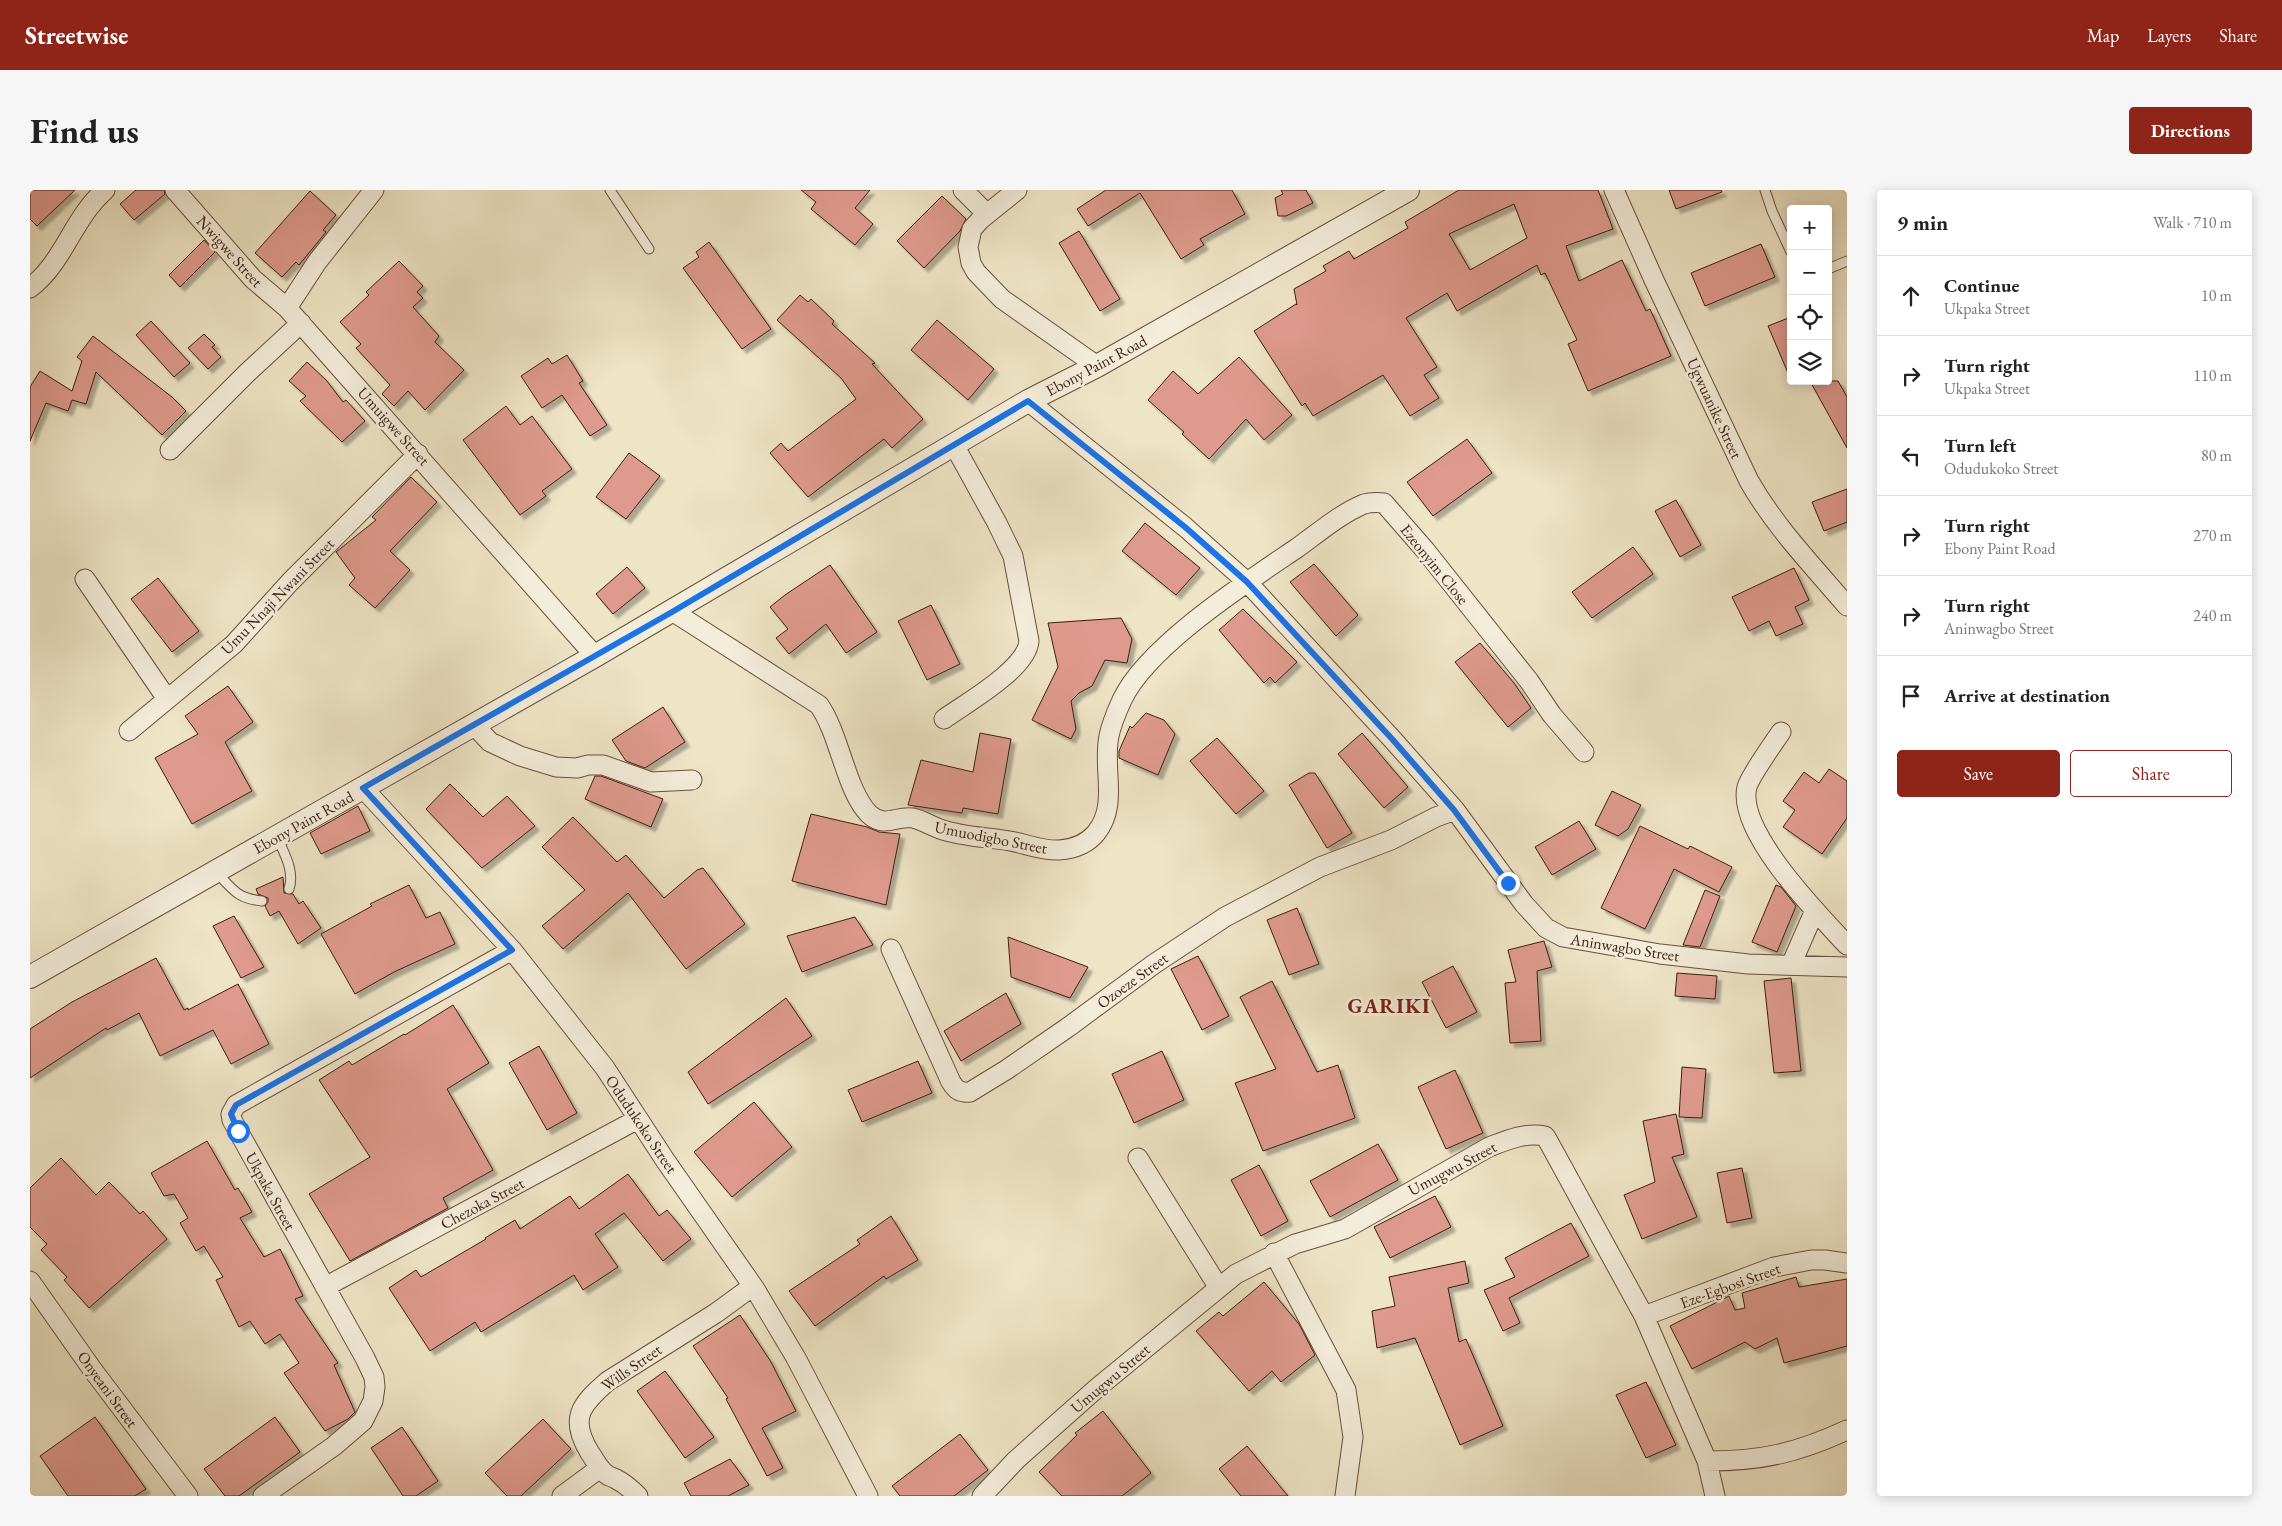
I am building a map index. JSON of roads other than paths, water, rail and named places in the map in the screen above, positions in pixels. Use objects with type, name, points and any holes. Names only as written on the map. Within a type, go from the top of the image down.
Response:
[{"type":"street","points":[[30,288],[45,277],[80,220],[105,190]]},
{"type":"street","name":"Nwigwe Street","points":[[175,190],[253,278],[288,308]]},
{"type":"street","points":[[288,308],[317,262],[374,190]]},
{"type":"street","points":[[963,190],[987,214]]},
{"type":"street","points":[[1017,190],[987,214],[972,229],[968,239],[971,263],[976,272],[1002,299],[1097,366]]},
{"type":"street","name":"Ebony Paint Road","points":[[30,976],[672,612],[1028,401],[1097,366],[1408,190]]},
{"type":"street","name":"Ugwuanike Street","points":[[1614,190],[1654,280],[1764,507],[1784,534],[1847,606]]},
{"type":"street","name":"Umuigwe Street","points":[[288,308],[595,656]]},
{"type":"street","points":[[170,450],[233,386],[302,323]]},
{"type":"street","name":"Aninwagbo Street","points":[[1028,401],[1185,527],[1247,582],[1393,740],[1454,810],[1529,910],[1546,928],[1563,937],[1660,954],[1748,964],[1847,967]]},
{"type":"street","points":[[944,719],[1018,664],[1029,648],[1013,556],[998,522],[954,445]]},
{"type":"street","name":"Umu Nnaji Nwani Street","points":[[129,731],[234,644],[290,582],[418,454]]},
{"type":"street","name":"Ezeonyim Close","points":[[1247,582],[1340,518],[1364,504],[1384,503],[1425,550],[1529,681],[1552,715],[1584,752]]},
{"type":"street","points":[[85,579],[167,699]]},
{"type":"street","name":"Umuodigbo Street","points":[[672,612],[819,705],[831,726],[860,802],[872,817],[892,822],[907,817],[956,833],[1059,850],[1088,842],[1098,832],[1106,817],[1109,798],[1109,734],[1132,680],[1193,623],[1247,582]]},
{"type":"street","points":[[474,725],[490,742],[520,756],[556,768],[603,765],[651,782],[692,780]]},
{"type":"street","points":[[1781,732],[1747,788],[1751,821],[1797,890],[1847,945]]},
{"type":"street","name":"Odudukoko Street","points":[[363,788],[512,950],[605,1068],[638,1120],[753,1286],[796,1358],[868,1496]]},
{"type":"street","name":"Ozoeze Street","points":[[891,949],[951,1082],[956,1089],[970,1092],[1006,1070],[1154,964],[1225,917],[1326,864],[1391,840],[1454,810]]},
{"type":"street","points":[[1791,965],[1815,910]]},
{"type":"street","name":"Ukpaka Street","points":[[263,1496],[356,1429],[363,1421],[373,1401],[375,1387],[374,1378],[365,1358],[232,1120],[232,1110],[236,1105],[512,950]]},
{"type":"street","name":"Chezoka Street","points":[[325,1287],[638,1120]]},
{"type":"street","name":"Umugwu Street","points":[[982,1496],[1016,1460],[1097,1388],[1236,1274],[1274,1253],[1311,1238],[1345,1229],[1489,1147],[1508,1139],[1534,1134],[1545,1136],[1547,1139],[1644,1316],[1707,1461],[1715,1496]]},
{"type":"street","points":[[1138,1158],[1219,1288]]},
{"type":"street","points":[[1274,1253],[1346,1390],[1352,1437],[1345,1496]]},
{"type":"street","name":"Eze-Egbosi Street","points":[[1644,1316],[1774,1267],[1810,1260],[1826,1260],[1847,1264]]},
{"type":"street","name":"Onyeani Street","points":[[30,1281],[92,1369],[188,1496]]},
{"type":"street","name":"Wills Street","points":[[638,1496],[600,1468],[582,1438],[578,1427],[579,1418],[595,1392],[622,1371],[716,1313],[753,1286]]},
{"type":"street","points":[[1707,1461],[1762,1459],[1817,1444],[1847,1430]]},
{"type":"street","points":[[562,1496],[600,1468]]},
{"type":"lane","points":[[610,190],[649,249]]},
{"type":"lane","points":[[1766,190],[1772,212],[1790,250]]},
{"type":"lane","points":[[1832,268],[1847,262]]},
{"type":"lane","points":[[277,837],[290,868],[292,880],[289,888]]},
{"type":"lane","points":[[216,871],[239,896],[262,901]]},
{"type":"district","name":"GARIKI","points":[[1389,1006]]}]
